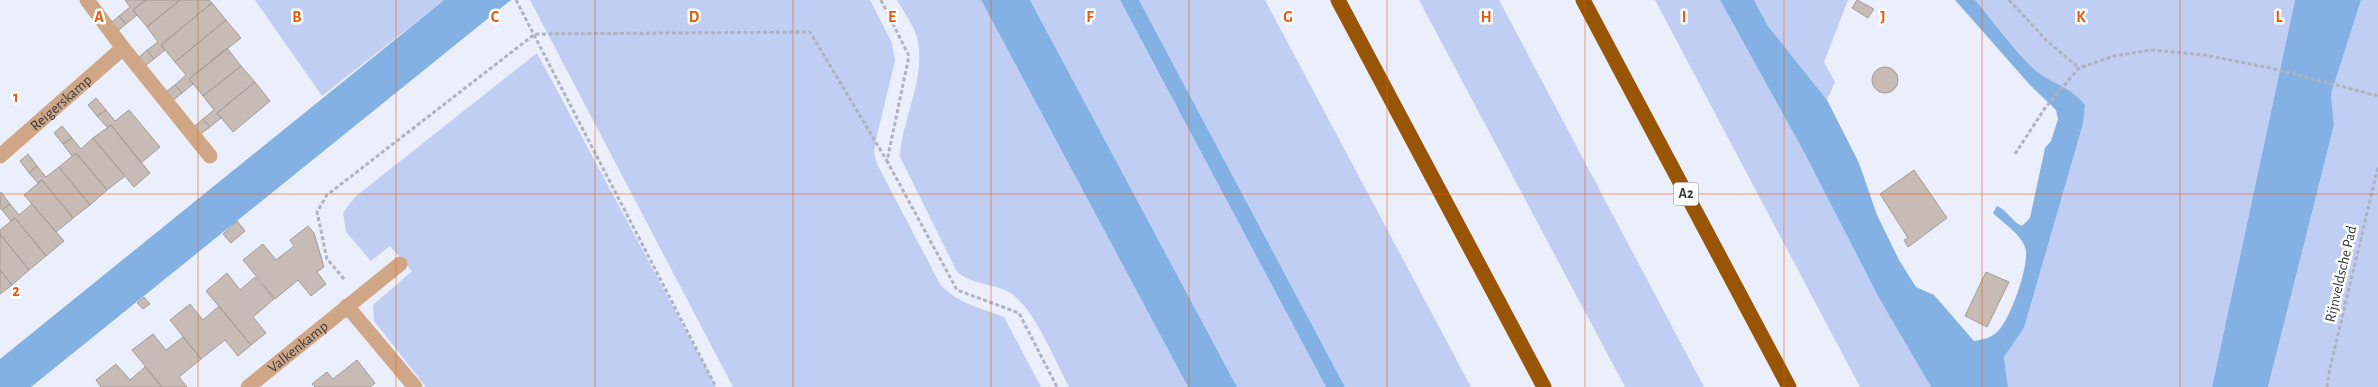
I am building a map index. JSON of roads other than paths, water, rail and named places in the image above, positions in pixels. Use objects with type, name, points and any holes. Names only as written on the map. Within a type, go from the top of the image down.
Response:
[{"type":"highway","points":[[1338,0],[1544,387]]},
{"type":"highway","name":"A2","points":[[1583,0],[1788,387]]},
{"type":"street","points":[[87,0],[122,48],[210,156]]},
{"type":"street","name":"Reigerskamp","points":[[0,156],[122,48]]},
{"type":"street","name":"Valkenkamp","points":[[248,387],[400,264]]},
{"type":"street","points":[[353,302],[415,387]]}]
